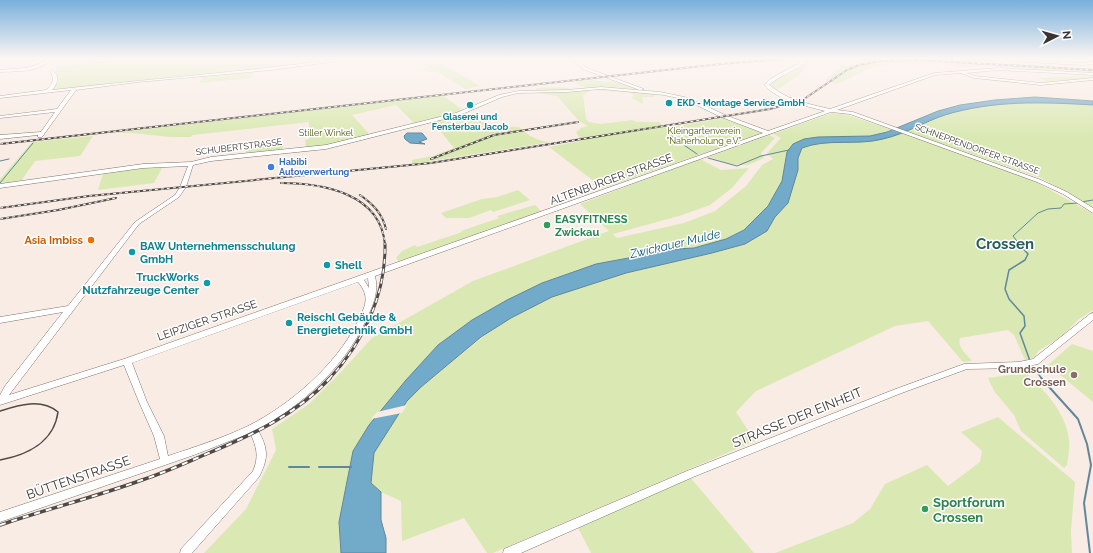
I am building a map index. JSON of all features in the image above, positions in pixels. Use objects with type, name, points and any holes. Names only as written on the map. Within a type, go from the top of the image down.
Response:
[{"type":"street","points":[[48,92],[54,85]]},
{"type":"street","points":[[0,97],[116,85]]},
{"type":"street","points":[[631,85],[687,99],[723,116],[768,134]]},
{"type":"street","points":[[766,85],[768,89],[776,94],[832,111]]},
{"type":"street","name":"ALTENBURGER STRASSE","points":[[420,258],[903,85]]},
{"type":"street","name":"SCHUBERTSTRASSE","points":[[0,186],[143,166],[191,164],[211,159],[326,147],[458,114],[501,96],[518,92],[567,91],[601,88],[664,94]]},
{"type":"street","points":[[0,137],[41,134],[57,110],[74,89]]},
{"type":"street","points":[[847,105],[847,109],[851,113]]},
{"type":"street","points":[[0,117],[57,110]]},
{"type":"street","name":"SCHNEPPENDORFER STRASSE","points":[[832,111],[851,113],[1039,181],[1065,193],[1093,211]]},
{"type":"street","name":"SCHUBERTSTRASSE","points":[[1,401],[8,388],[136,223],[177,196],[183,187],[191,164]]},
{"type":"street","name":"LEIPZIGER STRASSE","points":[[1,401],[127,361],[420,258]]},
{"type":"street","name":"BÜTTENSTRASSE","points":[[0,517],[165,461],[252,428],[301,396],[324,375],[344,353],[359,329],[374,291],[374,283],[370,275]]},
{"type":"street","points":[[359,279],[366,285],[369,292],[369,305]]},
{"type":"street","points":[[0,320],[71,308]]},
{"type":"street","name":"STRASSE DER EINHEIT","points":[[508,553],[690,474],[896,392],[967,366],[1031,363],[1093,316]]},
{"type":"street","points":[[127,361],[143,402],[159,436],[165,461]]},
{"type":"street","points":[[185,553],[256,474],[262,463],[264,453],[252,428]]},
{"type":"green space","points":[[56,85],[105,85],[52,90]]},
{"type":"green space","points":[[458,85],[480,86],[465,89]]},
{"type":"green space","name":"Kleingartenverein \"Naherholung e.V.\"","points":[[579,85],[626,85],[655,93],[654,97],[642,97],[643,104],[632,98],[632,93],[591,90],[583,95],[586,119],[589,122],[601,124],[632,120],[637,122],[659,122],[666,128],[723,118],[762,133],[603,188],[549,147],[581,141],[576,132],[581,128],[588,126],[579,121],[557,96],[533,93],[537,88],[561,87],[574,90],[585,88]]},
{"type":"green space","points":[[771,85],[784,85],[775,91]]},
{"type":"green space","points":[[442,95],[464,111],[416,125],[396,105],[352,115],[370,135],[306,149],[305,140],[309,139],[309,122],[192,135],[191,137],[115,133]]},
{"type":"green space","points":[[1035,102],[1093,105],[1093,207],[1041,178],[906,131],[944,116],[979,106]]},
{"type":"green space","points":[[832,113],[845,114],[892,130],[870,136],[818,137],[804,139],[793,144],[787,152],[782,181],[768,206],[744,230],[726,239],[694,248],[677,249],[596,264],[542,283],[507,300],[472,320],[438,345],[406,380],[369,425],[353,451],[339,522],[341,553],[204,553],[246,509],[276,450],[272,429],[309,404],[372,338],[473,281],[609,231],[580,204],[700,159],[721,170],[749,168],[732,188],[710,205],[679,216],[613,234],[617,238],[684,223],[715,211],[746,186],[762,165],[773,159],[767,153],[781,138],[773,134]]},
{"type":"green space","points":[[464,115],[494,126],[519,127],[533,138],[550,142],[412,164],[412,160],[433,156],[454,148],[433,122]]},
{"type":"green space","points":[[901,133],[1036,182],[1093,214],[1093,310],[1079,319],[1061,337],[1038,351],[1035,357],[1025,360],[1014,335],[1008,330],[960,338],[959,341],[961,347],[972,361],[963,362],[928,321],[895,326],[756,391],[736,412],[755,441],[493,553],[487,553],[464,518],[402,541],[401,501],[381,492],[371,483],[374,453],[407,401],[421,387],[484,336],[511,318],[552,297],[626,273],[745,244],[767,231],[775,217],[788,203],[798,170],[798,158],[802,148],[814,143],[883,139]]},
{"type":"green space","points":[[769,135],[775,138],[761,153],[764,158],[748,165],[730,164],[709,157]]},
{"type":"green space","points":[[93,136],[80,156],[35,161],[21,181],[0,184],[0,179],[32,142]]},
{"type":"green space","name":"Stiller Winkel","points":[[284,143],[282,152],[245,155],[247,147]]},
{"type":"green space","points":[[144,168],[162,168],[154,183],[98,190],[103,174]]},
{"type":"green space","points":[[518,190],[530,200],[493,212],[491,210],[469,218],[446,218],[441,213],[482,199],[497,197]]},
{"type":"green space","points":[[535,205],[542,212],[399,262],[396,258],[402,251],[415,245],[417,247],[462,232],[461,231],[499,218],[497,216]]},
{"type":"green space","name":"Grundschule Crossen","points":[[1072,344],[1093,351],[1093,402],[1048,365]]},
{"type":"green space","points":[[1026,373],[1054,403],[1064,420],[1067,430],[1069,452],[1067,465],[1064,468],[1021,431],[1014,415],[994,391],[988,378]]},
{"type":"green space","points":[[998,417],[1075,482],[1071,531],[1072,553],[775,553],[853,523],[870,509],[885,484],[927,465],[948,486],[980,462],[982,451],[961,432]]},
{"type":"green space","points":[[690,477],[754,553],[591,553],[576,524]]},
{"type":"water","points":[[1035,97],[1093,101],[1093,105],[1056,103],[1000,104],[963,110],[945,115],[883,139],[863,142],[822,143],[802,148],[798,158],[798,170],[788,203],[775,217],[767,231],[745,244],[626,273],[552,297],[511,318],[481,337],[421,387],[407,401],[374,453],[371,483],[381,492],[381,520],[386,538],[386,553],[341,553],[339,522],[353,451],[369,425],[406,380],[438,345],[472,320],[507,300],[542,283],[596,264],[677,249],[694,248],[726,239],[744,230],[768,206],[782,181],[787,152],[793,144],[804,139],[818,137],[870,136],[887,132],[938,111],[960,105],[995,100]]},
{"type":"water","points":[[407,133],[422,133],[427,139],[419,142],[425,144],[410,143],[404,136]]},
{"type":"pier","points":[[407,405],[402,413],[371,419],[377,412]]},
{"type":"waterway","points":[[671,136],[697,154]]},
{"type":"waterway","points":[[0,183],[33,143]]},
{"type":"waterway","points":[[708,158],[737,166],[761,156],[789,150]]},
{"type":"waterway","points":[[0,161],[9,159]]},
{"type":"waterway","points":[[1081,202],[1093,200]]},
{"type":"waterway","points":[[1020,245],[1013,236],[1038,213],[1048,209],[1061,208],[1064,204],[1078,203]]},
{"type":"waterway","points":[[1019,244],[1028,254],[1025,260],[1009,270],[1005,289],[1009,299],[1024,316],[1025,326],[1020,333],[1030,361]]},
{"type":"waterway","points":[[1032,365],[1042,379]]},
{"type":"waterway","points":[[1041,378],[1078,419],[1087,444],[1091,465],[1084,503],[1090,553]]},
{"type":"waterway","points":[[289,467],[309,467]]},
{"type":"waterway","points":[[319,467],[351,467]]},
{"type":"tram line","points":[[0,411],[22,405],[37,404],[44,405],[58,412],[51,431],[38,445],[20,455],[0,460]]},
{"type":"railway","points":[[0,144],[533,85]]},
{"type":"railway","points":[[0,208],[89,196],[431,163],[770,109],[804,99],[825,85]]},
{"type":"railway","points":[[431,159],[494,135],[578,122]]},
{"type":"railway","points":[[281,183],[314,185],[347,194],[373,213],[381,227],[385,245]]},
{"type":"railway","points":[[360,195],[376,209],[382,218],[386,229]]},
{"type":"railway","points":[[0,219],[58,210],[116,198]]},
{"type":"railway","points":[[329,379],[352,350],[370,317],[377,300],[381,282],[385,245]]},
{"type":"railway","points":[[0,525],[150,477],[238,440],[287,414],[317,391],[329,379]]},
{"type":"place","name":"EKD - Montage Service GmbH","points":[[669,103]]},
{"type":"place","name":"Glaserei und Fensterbau Jacob","points":[[470,105]]},
{"type":"place","name":"Habibi Autoverwertung","points":[[271,167]]},
{"type":"place","name":"EASYFITNESS Zwickau","points":[[547,225]]},
{"type":"place","name":"Asia Imbiss","points":[[91,240]]},
{"type":"place","name":"BAW Unternehmensschulung GmbH","points":[[132,252]]},
{"type":"place","name":"Shell","points":[[327,265]]},
{"type":"place","name":"TruckWorks Nutzfahrzeuge Center","points":[[207,283]]},
{"type":"place","name":"Reischl Gebäude & Energietechnik GmbH","points":[[289,323]]},
{"type":"place","name":"Grundschule Crossen","points":[[1074,375]]},
{"type":"place","name":"Sportforum Crossen","points":[[925,509]]},
{"type":"district","name":"Crossen","points":[[1005,244]]},
{"type":"water label","name":"Zwickauer Mulde","points":[[675,244]]}]
